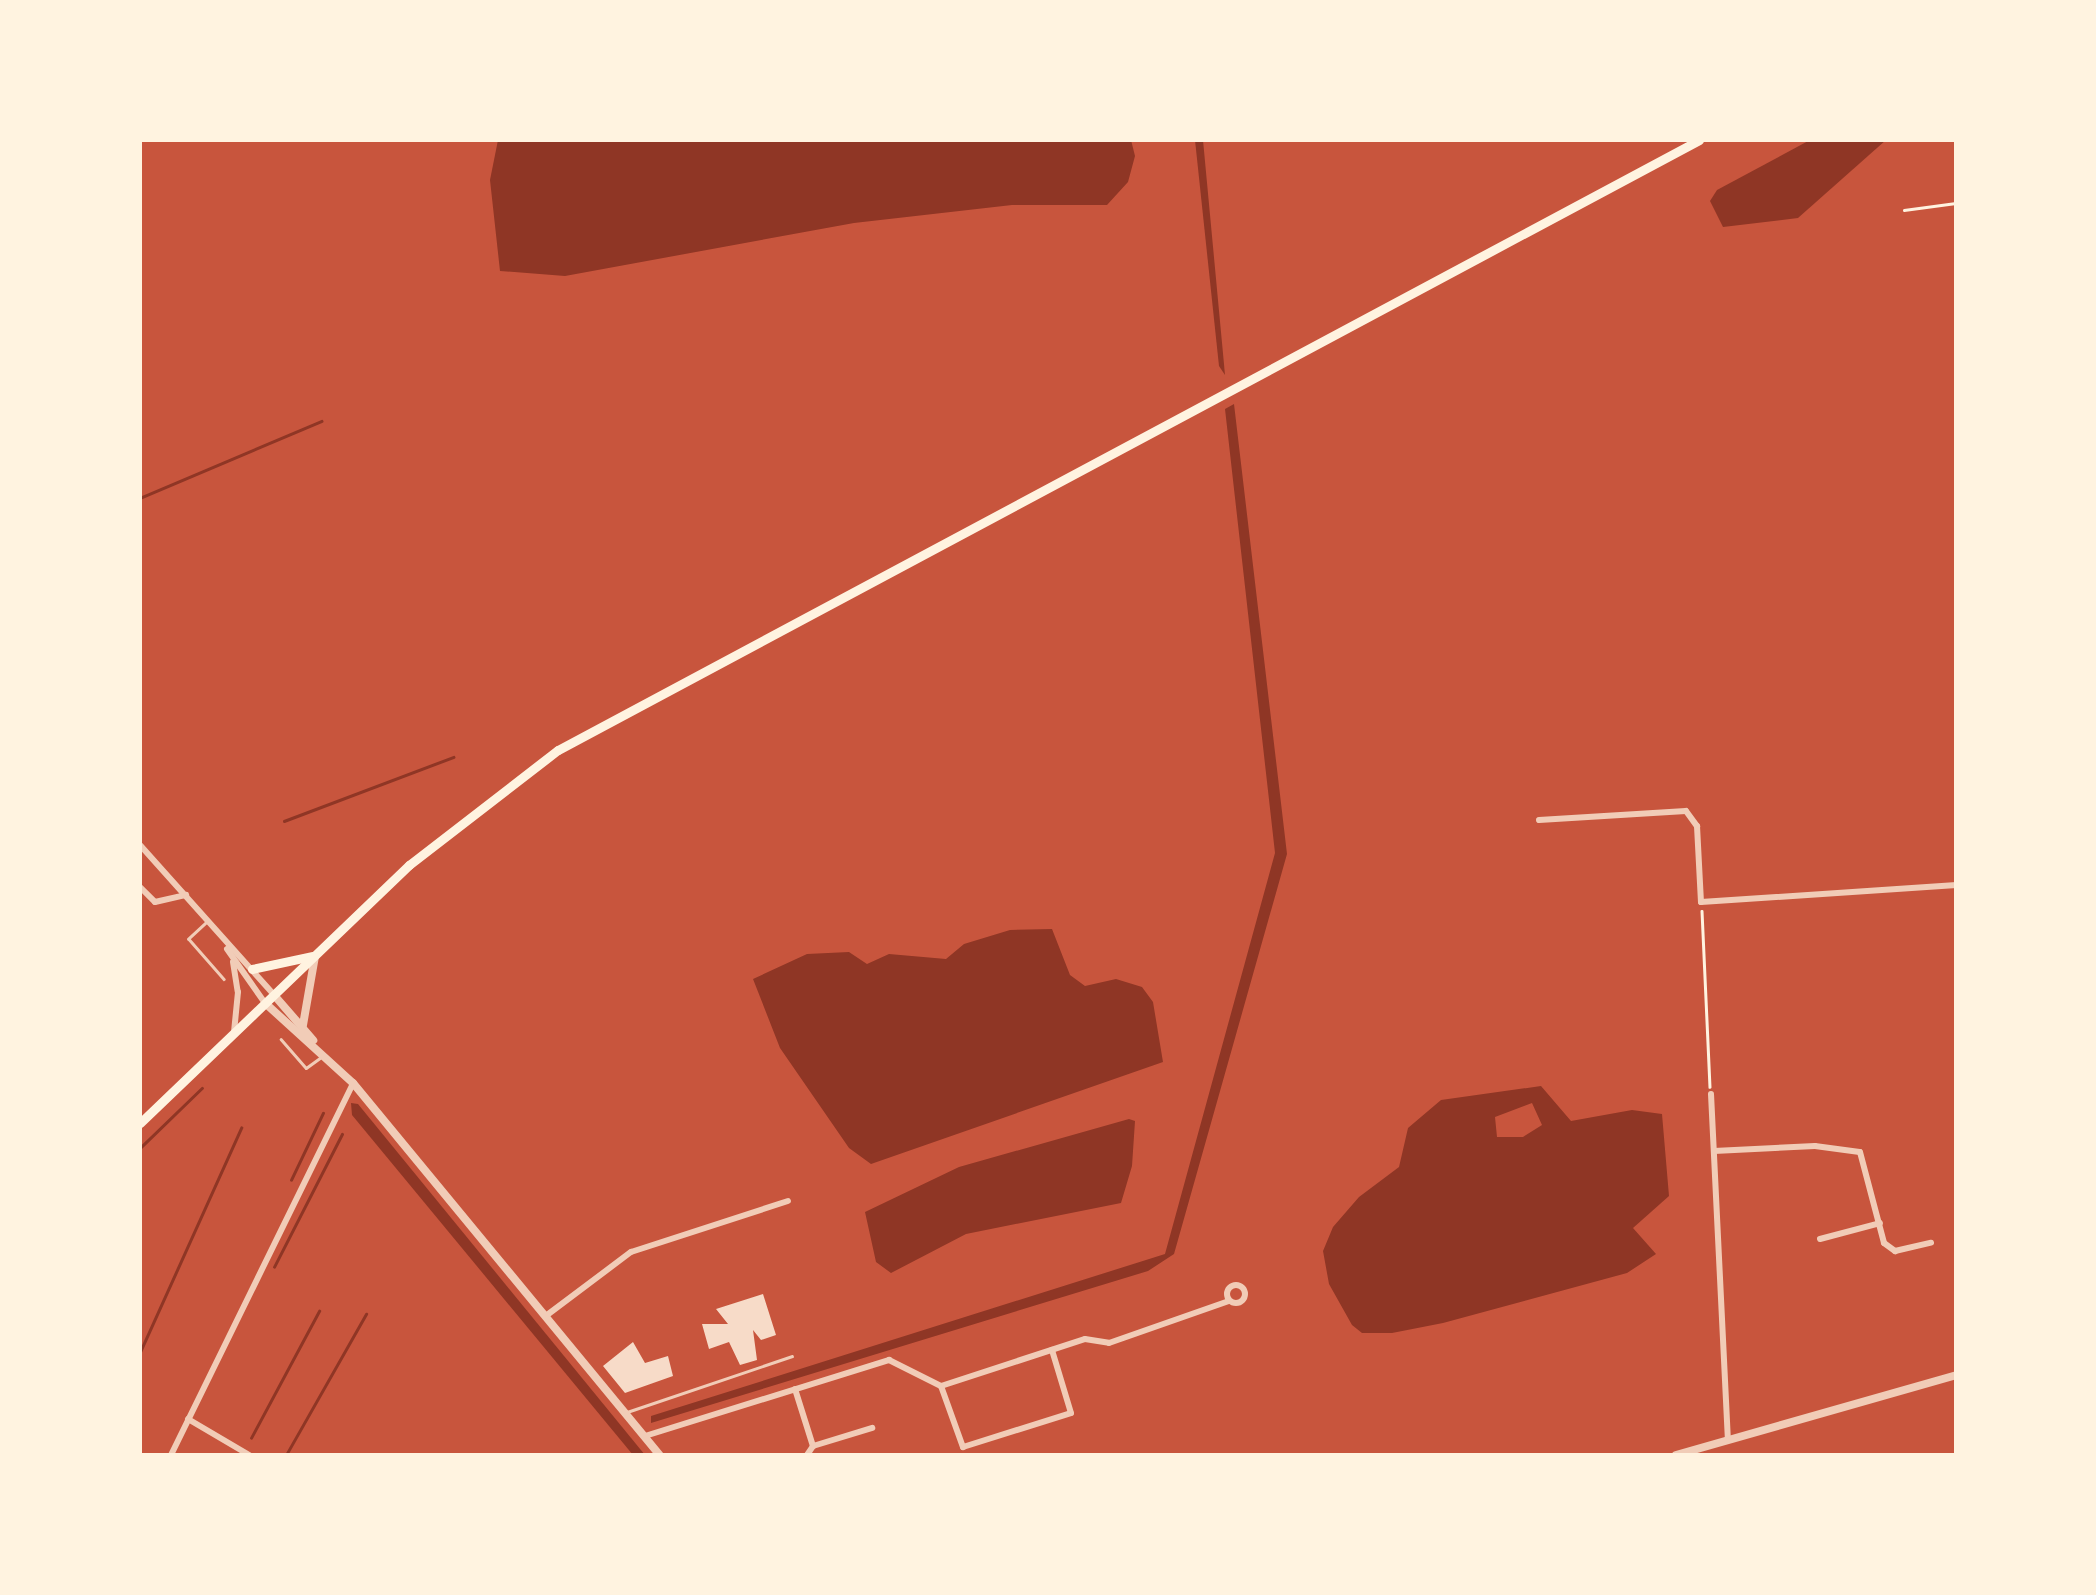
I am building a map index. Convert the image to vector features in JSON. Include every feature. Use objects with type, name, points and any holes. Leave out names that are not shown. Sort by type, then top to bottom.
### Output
[{"type":"main road","points":[[140,1123],[454,827],[608,719],[1698,140]]},
{"type":"main road","points":[[252,969],[315,956]]},
{"type":"street","points":[[1539,820],[1686,811],[1697,826],[1701,902],[1956,885]]},
{"type":"street","points":[[140,845],[303,1025],[317,1046]]},
{"type":"street","points":[[140,888],[156,902],[186,894]]},
{"type":"street","points":[[225,943],[238,992],[234,1032]]},
{"type":"street","points":[[303,1025],[315,956]]},
{"type":"street","points":[[232,961],[266,1003],[326,1054],[352,1082],[660,1455]]},
{"type":"street","points":[[171,1455],[335,1109],[352,1082]]},
{"type":"street","points":[[1710,1094],[1728,1439]]},
{"type":"street","points":[[1714,1150],[1814,1146],[1860,1152],[1884,1243],[1895,1251],[1931,1243]]},
{"type":"street","points":[[547,1316],[631,1252],[788,1201]]},
{"type":"street","points":[[1820,1239],[1880,1222]]},
{"type":"street","points":[[941,1386],[1085,1339],[1109,1342],[1230,1301]]},
{"type":"street","points":[[644,1436],[889,1360],[941,1386],[963,1448],[1071,1413],[1052,1350]]},
{"type":"street","points":[[1676,1455],[1956,1374]]},
{"type":"street","points":[[795,1389],[813,1446]]},
{"type":"street","points":[[188,1419],[249,1455]]},
{"type":"street","points":[[807,1455],[813,1446],[872,1428]]},
{"type":"lane","points":[[208,921],[189,939],[224,979]]},
{"type":"lane","points":[[281,1039],[306,1068],[326,1054]]},
{"type":"lane","points":[[627,1413],[792,1356]]},
{"type":"path","points":[[1904,210],[1956,202]]},
{"type":"path","points":[[1701,902],[1710,1094]]},
{"type":"shaded area","points":[[498,140],[1131,140],[1135,156],[1128,182],[1107,205],[1012,205],[854,223],[565,276],[500,271],[490,180]]},
{"type":"shaded area","points":[[1195,140],[1203,140],[1225,375],[1219,366]]},
{"type":"shaded area","points":[[1810,140],[1886,140],[1798,218],[1723,227],[1710,201],[1717,190]]},
{"type":"shaded area","points":[[1234,404],[1287,854],[1174,1254],[1148,1271],[651,1423],[651,1416],[1165,1254],[1275,853],[1225,409]]},
{"type":"shaded area","points":[[1052,929],[1070,975],[1085,986],[1116,979],[1142,987],[1153,1002],[1163,1062],[871,1164],[849,1148],[780,1048],[753,979],[807,954],[849,952],[867,964],[889,954],[946,959],[964,944],[1010,930]]},
{"type":"shaded area","points":[[1541,1086],[1571,1121],[1632,1110],[1662,1114],[1669,1196],[1633,1228],[1656,1254],[1627,1273],[1443,1323],[1392,1333],[1362,1333],[1352,1325],[1329,1284],[1323,1251],[1333,1227],[1359,1197],[1399,1167],[1408,1128],[1441,1100]],"holes":[[[1532,1103],[1542,1125],[1523,1137],[1497,1137],[1495,1117]]]},
{"type":"shaded area","points":[[351,1103],[358,1104],[645,1455],[633,1455],[352,1115]]},
{"type":"shaded area","points":[[1129,1119],[1135,1121],[1132,1166],[1121,1203],[966,1234],[891,1273],[876,1262],[865,1212],[959,1167]]},
{"type":"building","points":[[763,1294],[776,1335],[761,1340],[753,1330],[757,1360],[740,1365],[729,1342],[709,1349],[702,1324],[728,1324],[716,1309]]},
{"type":"building","points":[[633,1342],[645,1363],[668,1356],[673,1376],[625,1393],[603,1366]]},
{"type":"waterway","points":[[140,498],[321,421]]},
{"type":"waterway","points":[[284,821],[453,757]]},
{"type":"waterway","points":[[140,1148],[202,1088]]},
{"type":"waterway","points":[[291,1180],[323,1113]]},
{"type":"waterway","points":[[140,1352],[241,1128]]},
{"type":"waterway","points":[[274,1267],[342,1134]]},
{"type":"waterway","points":[[251,1438],[319,1311]]},
{"type":"waterway","points":[[286,1455],[366,1314]]}]
